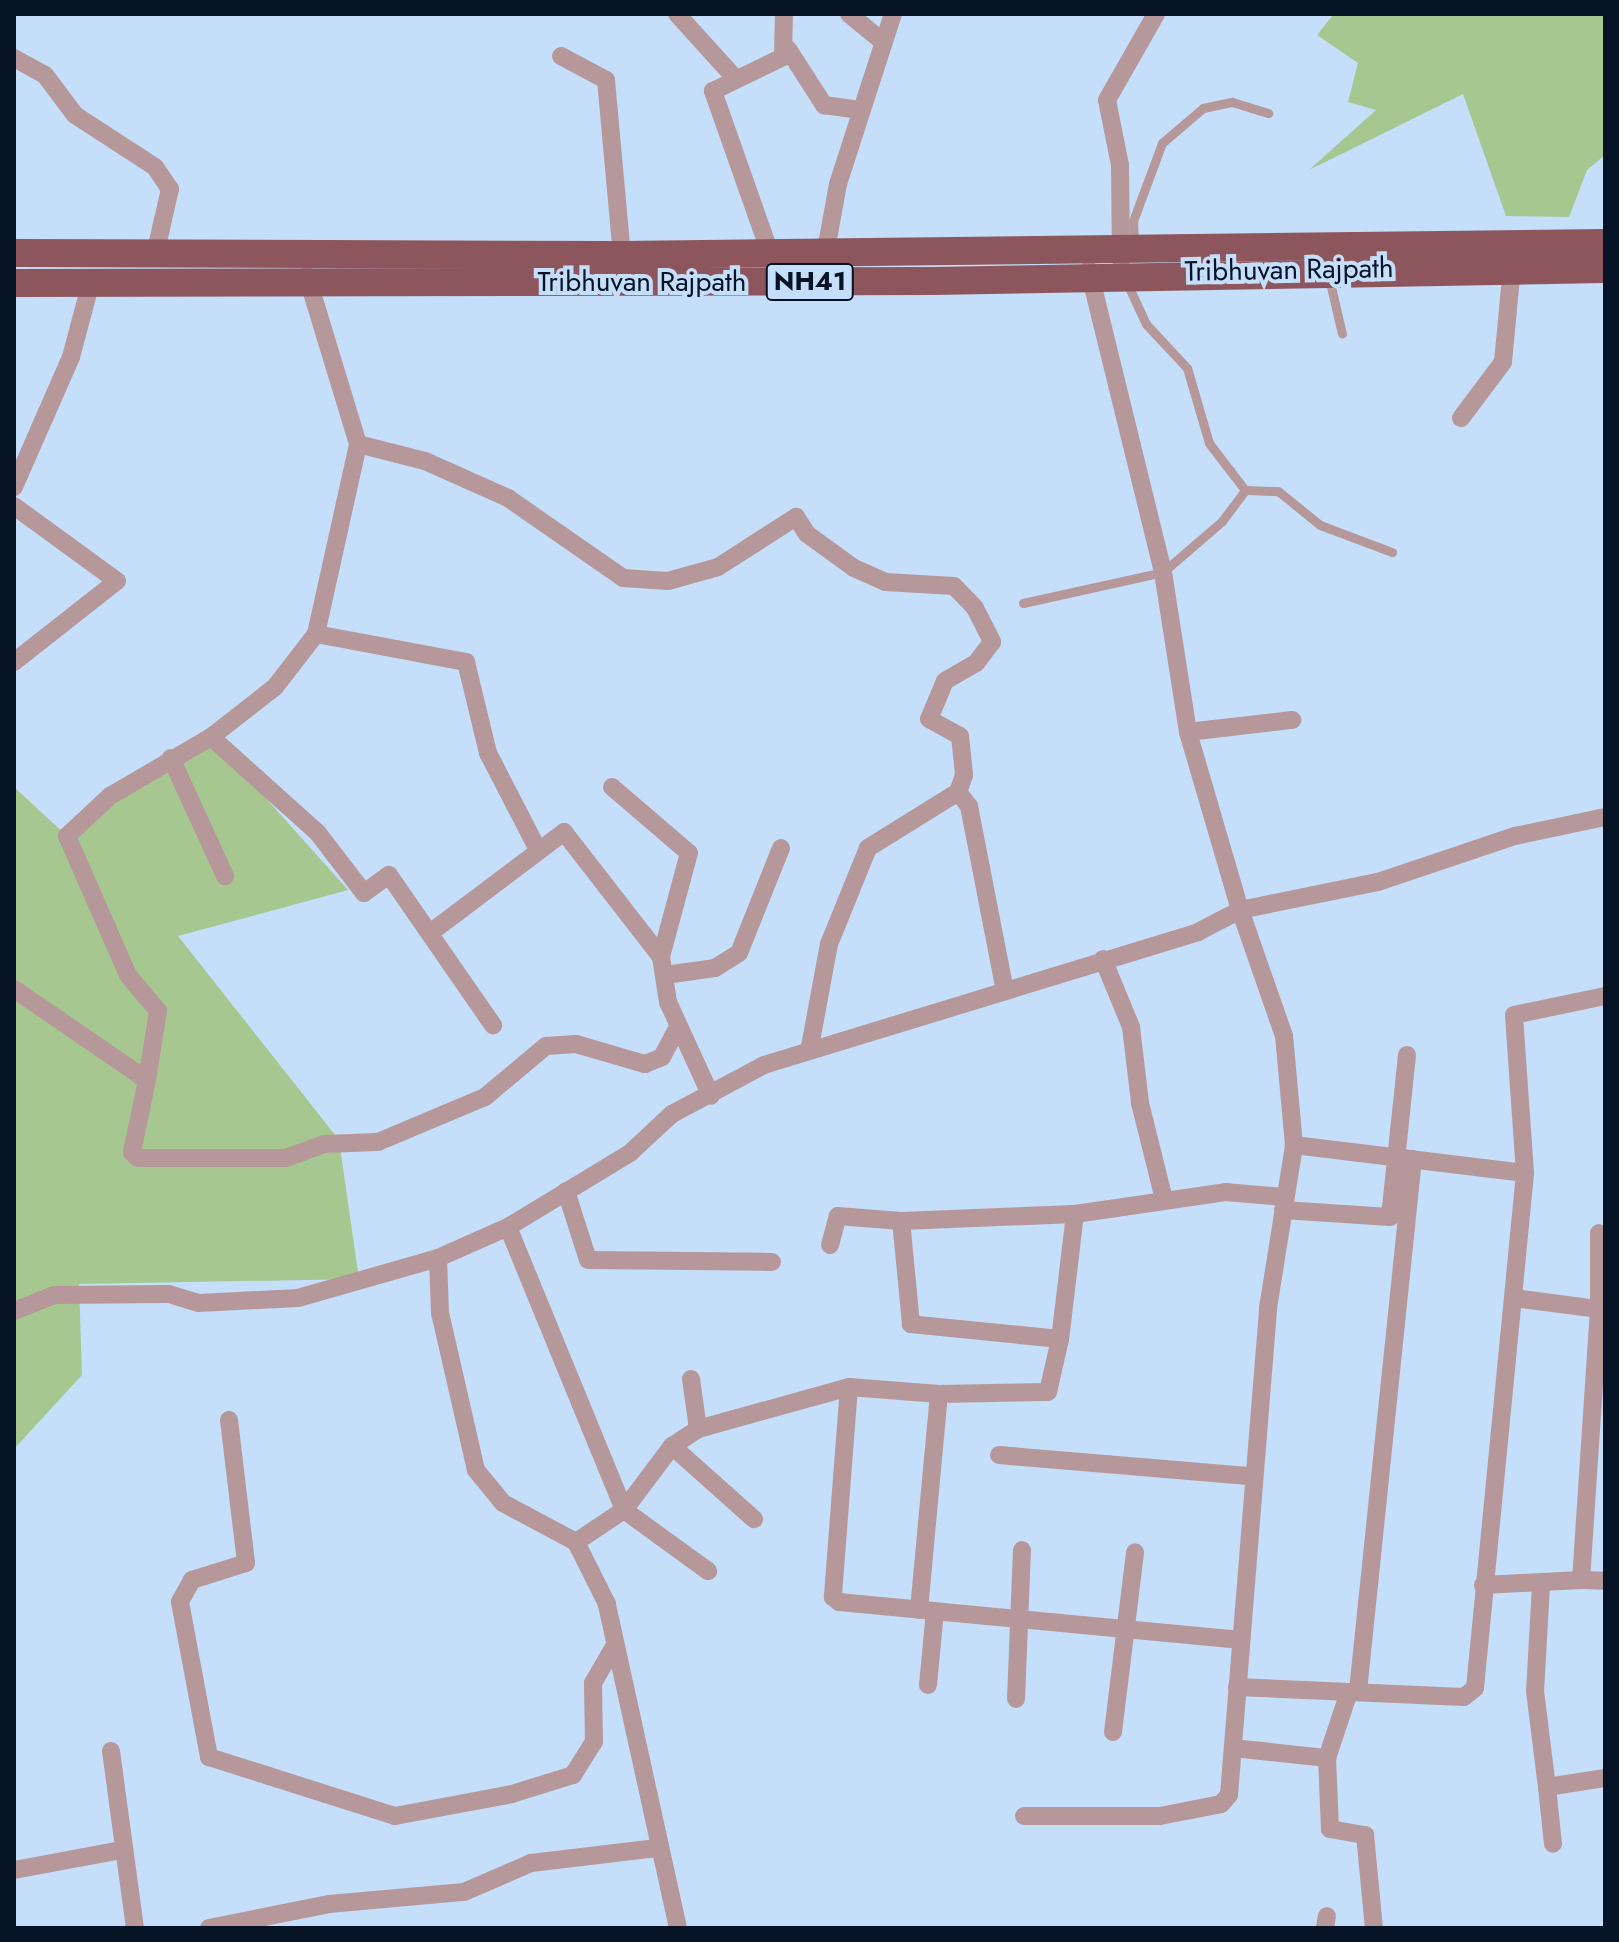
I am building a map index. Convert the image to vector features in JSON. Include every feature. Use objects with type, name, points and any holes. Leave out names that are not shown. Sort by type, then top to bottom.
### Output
[{"type":"highway","name":"Tribhuvan Rajpath","points":[[1327,258],[1605,243]]},
{"type":"highway","name":"Tribhuvan Rajpath","points":[[14,253],[156,250],[622,255],[824,251],[1088,262]]},
{"type":"highway","name":"Tribhuvan Rajpath","points":[[23,284],[824,282],[1088,262],[1126,256],[1327,258],[1605,269]]},
{"type":"street","points":[[677,14],[735,78]]},
{"type":"street","points":[[784,14],[788,49],[824,105],[860,110]]},
{"type":"street","points":[[849,14],[882,41]]},
{"type":"street","points":[[824,282],[824,251],[860,110],[893,14]]},
{"type":"street","points":[[1126,256],[1120,165],[1107,100],[1156,14]]},
{"type":"street","points":[[770,253],[713,91],[788,49]]},
{"type":"street","points":[[561,56],[606,80],[622,255]]},
{"type":"street","points":[[14,58],[45,75],[75,115],[155,167],[170,189],[156,250]]},
{"type":"street","points":[[307,253],[307,284],[358,444],[316,634],[275,687],[211,737],[110,796],[67,836],[128,975],[158,1011],[132,1152],[138,1158],[286,1158],[324,1144],[378,1142],[485,1097],[546,1046],[576,1044],[645,1064],[662,1057],[678,1027]]},
{"type":"street","points":[[1024,1816],[1160,1816],[1221,1804],[1229,1795],[1251,1476],[1283,1204],[1294,1145],[1284,1036],[1240,910],[1188,732],[1163,572],[1088,262]]},
{"type":"street","points":[[1461,418],[1503,362],[1512,267]]},
{"type":"street","points":[[14,487],[71,357],[91,282]]},
{"type":"street","points":[[358,444],[425,461],[508,498],[623,578],[668,581],[718,567],[796,517],[807,534],[885,582],[954,586],[975,608],[992,642],[976,663],[945,681],[931,706],[929,719],[960,736],[964,775],[958,792],[868,848],[829,944],[810,1047]]},
{"type":"street","points":[[14,506],[117,581],[14,662]]},
{"type":"street","points":[[316,634],[466,662],[488,753],[538,850]]},
{"type":"street","points":[[1188,732],[1292,720]]},
{"type":"street","points":[[211,737],[317,832],[364,893],[389,875],[493,1025]]},
{"type":"street","points":[[171,758],[225,876]]},
{"type":"street","points":[[612,787],[689,853],[663,966]]},
{"type":"street","points":[[958,792],[969,806],[988,936],[1005,991]]},
{"type":"street","points":[[14,1311],[54,1295],[169,1294],[199,1303],[298,1298],[438,1258],[508,1227],[630,1153],[672,1114],[810,1047],[885,1032],[1103,959],[1198,932],[1240,910],[1378,882],[1515,836],[1605,817]]},
{"type":"street","points":[[430,933],[564,832],[663,966],[678,1027],[711,1096]]},
{"type":"street","points":[[663,966],[715,968],[739,953],[781,848]]},
{"type":"street","points":[[1103,959],[1131,1027],[1140,1103],[1164,1199]]},
{"type":"street","points":[[14,989],[147,1080]]},
{"type":"street","points":[[1237,1687],[1473,1695],[1525,1173],[1514,1015],[1605,996]]},
{"type":"street","points":[[1374,1928],[1365,1835],[1330,1829],[1327,1758],[1354,1691],[1405,1159],[1407,1055]]},
{"type":"street","points":[[1294,1145],[1525,1173]]},
{"type":"street","points":[[830,1245],[838,1216],[901,1221],[1075,1214],[1164,1199],[1283,1204],[1390,1217],[1405,1159]]},
{"type":"street","points":[[566,1191],[588,1260],[772,1262]]},
{"type":"street","points":[[576,1542],[624,1510],[672,1446],[698,1429],[849,1387],[939,1394],[1048,1392],[1060,1339],[1075,1214]]},
{"type":"street","points":[[901,1221],[911,1324],[1060,1339]]},
{"type":"street","points":[[508,1227],[624,1510],[708,1571]]},
{"type":"street","points":[[1581,1580],[1596,1488],[1602,1309],[1599,1233]]},
{"type":"street","points":[[438,1258],[440,1313],[476,1470],[503,1503],[576,1542],[607,1604],[657,1848],[678,1928]]},
{"type":"street","points":[[1513,1298],[1602,1309]]},
{"type":"street","points":[[691,1379],[698,1429]]},
{"type":"street","points":[[849,1387],[833,1597],[927,1611],[1241,1640]]},
{"type":"street","points":[[928,1685],[927,1611],[939,1394]]},
{"type":"street","points":[[229,1420],[246,1563],[192,1580],[180,1602],[209,1757],[395,1816],[512,1794],[573,1775],[594,1742],[593,1683],[615,1645]]},
{"type":"street","points":[[672,1446],[754,1519]]},
{"type":"street","points":[[999,1455],[1251,1476]]},
{"type":"street","points":[[1016,1699],[1016,1618],[1022,1550]]},
{"type":"street","points":[[1113,1732],[1135,1552]]},
{"type":"street","points":[[1483,1585],[1605,1581]]},
{"type":"street","points":[[1541,1585],[1535,1691],[1553,1844]]},
{"type":"street","points":[[1233,1748],[1327,1758]]},
{"type":"street","points":[[111,1751],[122,1850],[135,1928]]},
{"type":"street","points":[[1547,1787],[1605,1778]]},
{"type":"street","points":[[209,1928],[329,1904],[464,1892],[531,1863],[657,1848]]},
{"type":"street","points":[[14,1870],[122,1850]]},
{"type":"lane","points":[[1245,490],[1209,443],[1187,368],[1146,324],[1126,256],[1133,221],[1162,143],[1203,108],[1232,102],[1268,113]]},
{"type":"lane","points":[[1327,258],[1342,334]]},
{"type":"lane","points":[[1245,490],[1278,491],[1320,525],[1392,552]]},
{"type":"lane","points":[[1023,603],[1163,572],[1222,521],[1245,490]]},
{"type":"green space","points":[[1334,14],[1605,14],[1605,155],[1587,170],[1569,217],[1506,216],[1463,94],[1309,170],[1376,110],[1348,102],[1358,63],[1317,35]]},
{"type":"green space","points":[[211,737],[348,890],[178,936],[339,1140],[359,1279],[79,1284],[82,1375],[14,1449],[14,787],[67,836]]}]
